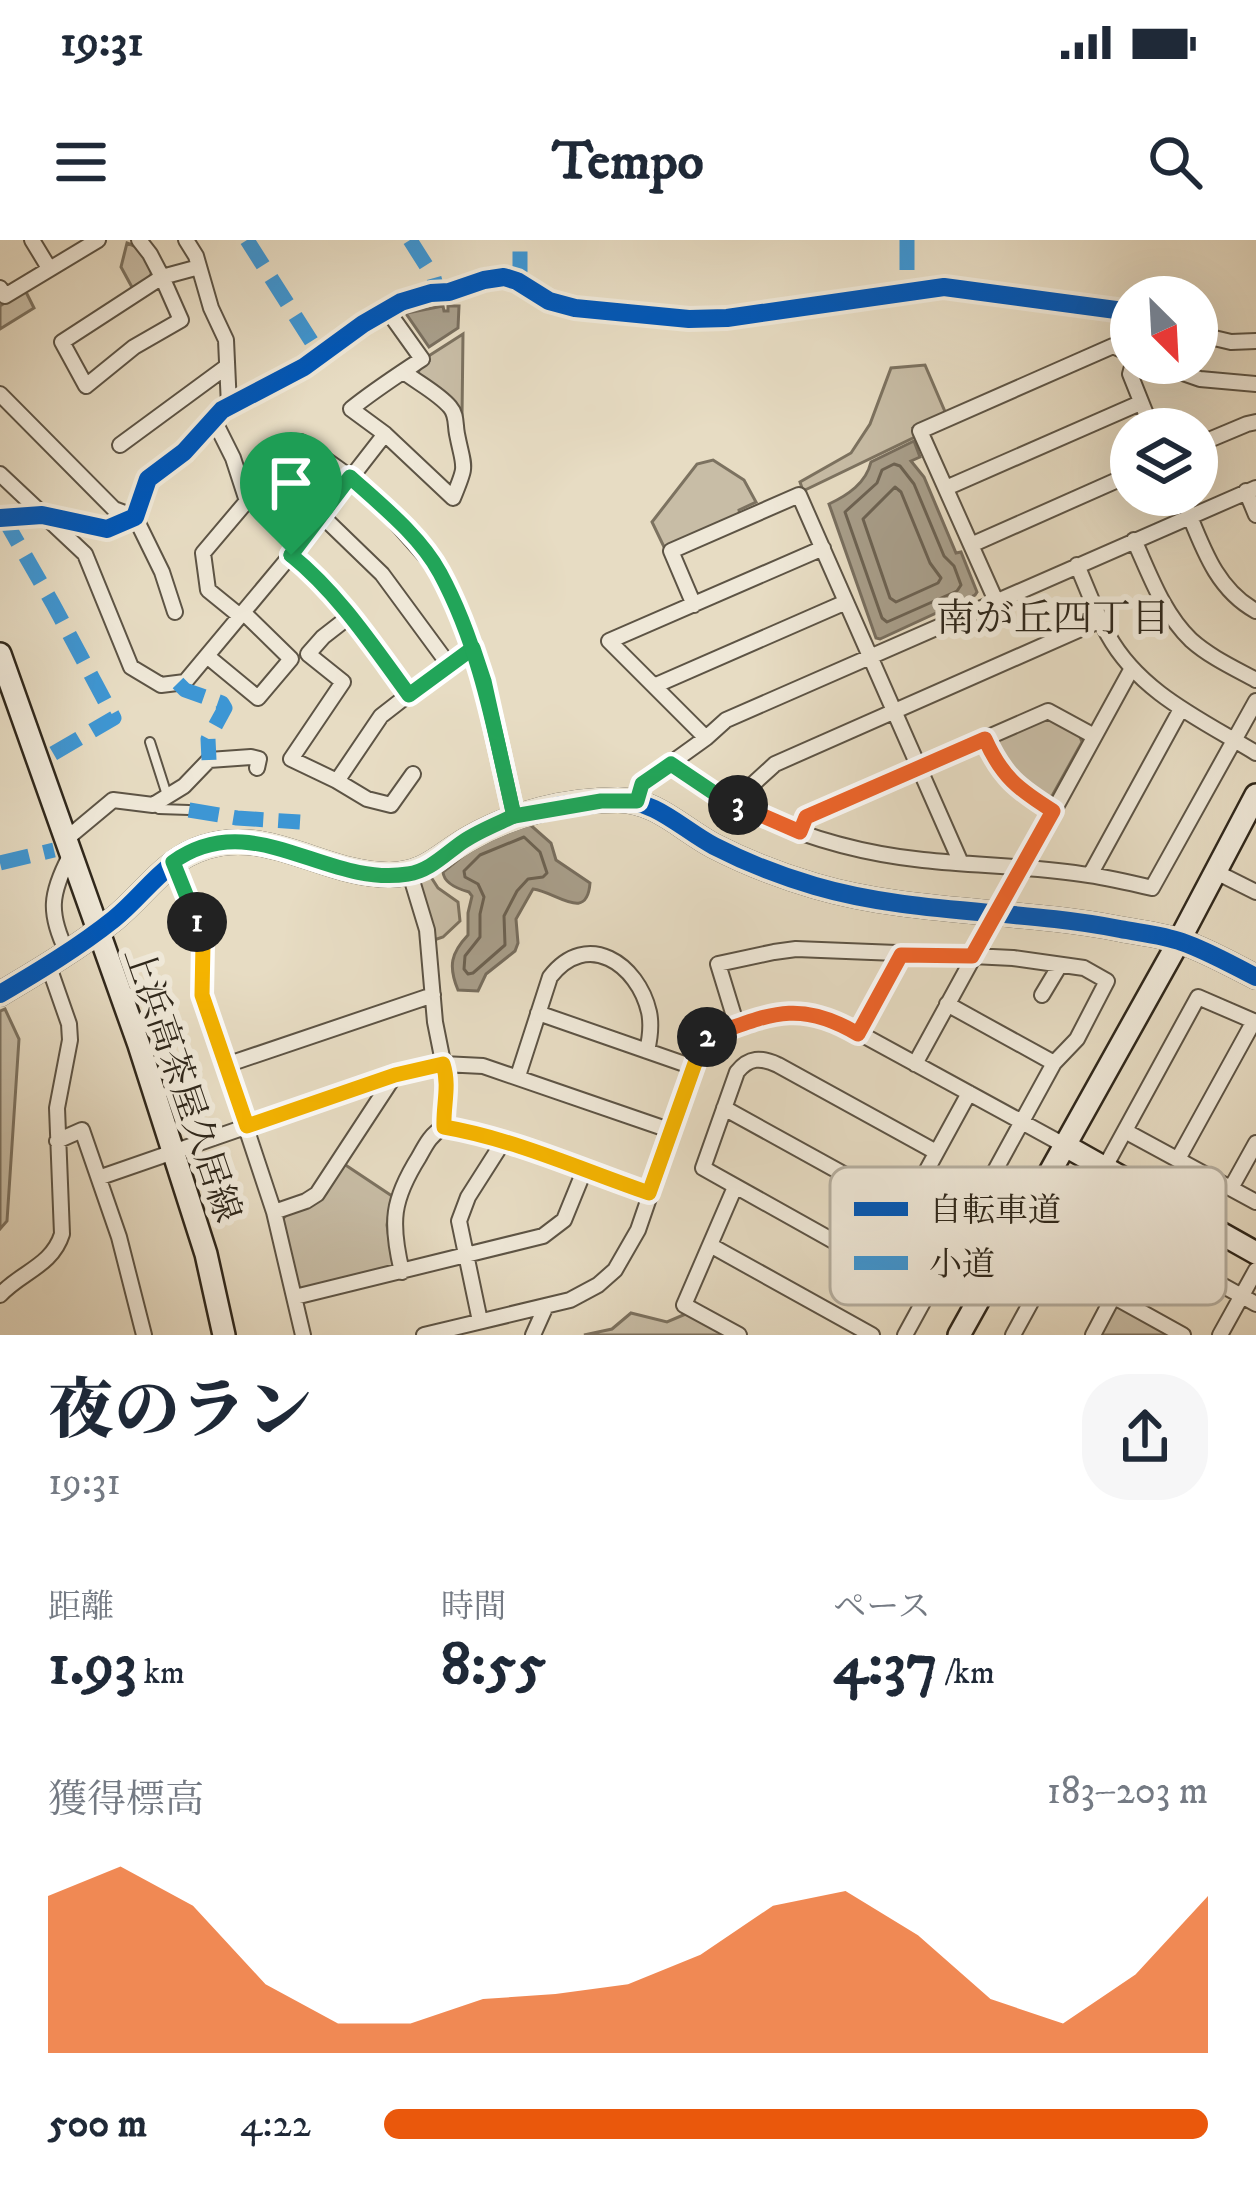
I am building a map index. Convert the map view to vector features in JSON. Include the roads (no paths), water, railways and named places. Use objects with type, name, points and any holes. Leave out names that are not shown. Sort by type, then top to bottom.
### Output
[{"type":"street","points":[[32,240],[49,268]]},
{"type":"street","points":[[0,288],[4,296],[98,240]]},
{"type":"street","points":[[139,240],[151,254],[162,278],[181,320],[134,347],[86,386],[62,342],[162,278],[199,267]]},
{"type":"street","points":[[185,240],[196,256],[226,340],[229,406]]},
{"type":"street","points":[[0,518],[42,514],[107,529],[135,517],[148,479],[184,452],[229,406],[304,367],[401,302],[484,280],[504,277],[517,281],[549,302],[574,308],[689,319],[727,318],[944,287],[1110,309]]},
{"type":"street","points":[[387,310],[422,359],[351,410],[385,434],[453,498],[465,462],[456,418],[452,408],[404,372]]},
{"type":"street","points":[[1218,339],[1256,341]]},
{"type":"street","points":[[996,601],[920,431],[1110,347]]},
{"type":"street","points":[[120,445],[226,368]]},
{"type":"street","points":[[1218,381],[1256,384]]},
{"type":"street","points":[[1133,384],[1142,408]]},
{"type":"street","points":[[0,394],[114,509],[135,517],[163,572],[175,612]]},
{"type":"street","points":[[946,488],[1140,403]]},
{"type":"street","points":[[207,656],[258,698],[291,659],[208,590],[203,553],[247,501],[214,420]]},
{"type":"street","points":[[1218,436],[1256,422]]},
{"type":"street","points":[[0,474],[85,554],[131,667],[161,685],[185,682],[385,434]]},
{"type":"street","points":[[301,442],[350,477],[439,570],[484,681],[514,816]]},
{"type":"street","points":[[971,544],[1110,483]]},
{"type":"street","points":[[1218,504],[1251,490],[1256,515]]},
{"type":"street","points":[[694,604],[671,551],[799,495],[961,863]]},
{"type":"street","points":[[321,514],[382,574],[449,665]]},
{"type":"street","points":[[637,801],[642,784],[726,719],[1188,516]]},
{"type":"street","points":[[1190,516],[1221,583],[1256,611]]},
{"type":"street","points":[[1134,540],[1168,611],[1188,638],[1256,680]]},
{"type":"street","points":[[706,738],[609,641],[823,548]]},
{"type":"street","points":[[291,555],[317,576],[409,695]]},
{"type":"street","points":[[1077,565],[1108,636],[1132,668],[1181,709],[1256,754]]},
{"type":"street","points":[[655,686],[846,602]]},
{"type":"street","points":[[350,616],[308,653],[343,682],[291,759],[367,799],[391,806],[412,773]]},
{"type":"street","points":[[737,805],[740,796],[775,764],[1101,620]]},
{"type":"street","points":[[337,781],[381,716],[473,648]]},
{"type":"street","name":"上浜高茶屋久居線","points":[[0,654],[174,1151],[206,1254],[224,1335]]},
{"type":"street","points":[[915,1064],[1132,668]]},
{"type":"street","points":[[671,764],[723,799],[829,842],[881,854],[1090,875],[1152,888],[1256,701]]},
{"type":"street","points":[[1090,875],[1181,709]]},
{"type":"street","points":[[800,832],[806,817],[1048,711],[1094,736]]},
{"type":"street","points":[[985,739],[1010,780],[1053,811]]},
{"type":"street","points":[[0,1294],[50,1258],[60,1242],[58,1092],[70,1040],[53,906],[67,848],[113,800],[153,805],[189,782],[209,760],[251,757],[259,759],[257,768]]},
{"type":"street","points":[[1051,1167],[1256,795]]},
{"type":"street","points":[[0,994],[97,932],[182,855],[222,842],[258,842],[354,870],[410,874],[514,816],[601,801],[637,801],[711,844],[815,886],[904,903],[1079,921],[1179,940],[1256,977]]},
{"type":"street","points":[[173,862],[201,933],[202,995],[274,1212],[303,1335]]},
{"type":"street","points":[[1216,872],[1254,888]]},
{"type":"street","points":[[410,874],[427,931],[447,1082],[444,1127]]},
{"type":"street","points":[[737,1026],[718,964],[757,955],[796,950],[972,956],[1084,968],[1107,981],[1077,1039],[1054,1063],[998,1167]]},
{"type":"street","points":[[518,1076],[550,977],[580,955],[609,957],[641,992],[651,1020],[647,1051]]},
{"type":"street","points":[[858,1034],[901,955]]},
{"type":"street","points":[[1042,995],[1060,965]]},
{"type":"street","points":[[226,1065],[433,994]]},
{"type":"street","points":[[1104,1167],[1198,998],[1255,1021],[1178,1159]]},
{"type":"street","points":[[946,1004],[1054,1063]]},
{"type":"street","points":[[538,1013],[693,1067]]},
{"type":"street","points":[[424,1335],[578,1296],[615,1270],[633,1240],[704,1038],[783,1013],[812,1013],[839,1022],[1101,1167]]},
{"type":"street","points":[[830,1240],[703,1168],[737,1072],[748,1061],[764,1059],[936,1152]]},
{"type":"street","points":[[100,1178],[395,1075],[443,1064],[483,1066],[518,1076],[672,1131]]},
{"type":"street","points":[[274,1212],[317,1194],[395,1075]]},
{"type":"street","points":[[928,1167],[968,1094]]},
{"type":"street","points":[[724,1108],[831,1167]]},
{"type":"street","points":[[402,1271],[394,1232],[396,1202],[434,1133],[444,1127],[503,1142],[649,1193]]},
{"type":"street","points":[[57,1141],[82,1130],[144,1335]]},
{"type":"street","points":[[1125,1131],[1193,1167]]},
{"type":"street","points":[[480,1321],[459,1228],[468,1197],[503,1142]]},
{"type":"street","points":[[1231,1188],[1256,1143]]},
{"type":"street","points":[[295,1298],[551,1232],[569,1212],[584,1171]]},
{"type":"street","points":[[1226,1185],[1256,1202]]},
{"type":"street","points":[[735,1187],[684,1306],[739,1335]]},
{"type":"street","points":[[1226,1236],[1256,1253]]},
{"type":"street","points":[[710,1245],[872,1335]]},
{"type":"street","points":[[1220,1335],[1249,1300],[1256,1270]]},
{"type":"street","points":[[904,1335],[922,1305]]},
{"type":"street","points":[[959,1335],[975,1305]]},
{"type":"street","points":[[1013,1335],[1030,1305]]},
{"type":"street","points":[[1093,1335],[1109,1305]]},
{"type":"street","points":[[1126,1305],[1183,1335]]},
{"type":"street","points":[[533,1335],[546,1306]]},
{"type":"lane","points":[[150,742],[167,796]]},
{"type":"lane","points":[[153,805],[190,810]]},
{"type":"water","points":[[443,306],[448,311],[448,306],[459,306],[458,328],[429,347],[407,313]]},
{"type":"water","points":[[914,441],[920,457],[911,461],[924,477],[977,592],[880,639],[829,504],[855,488],[871,462]]},
{"type":"water","points":[[527,822],[551,843],[556,860],[590,883],[588,895],[577,903],[533,889],[516,919],[515,951],[486,974],[478,991],[458,990],[453,960],[468,935],[472,896],[449,883],[443,872],[469,851],[467,846]]},
{"type":"district","name":"南が丘四丁目","points":[[1053,617]]}]
